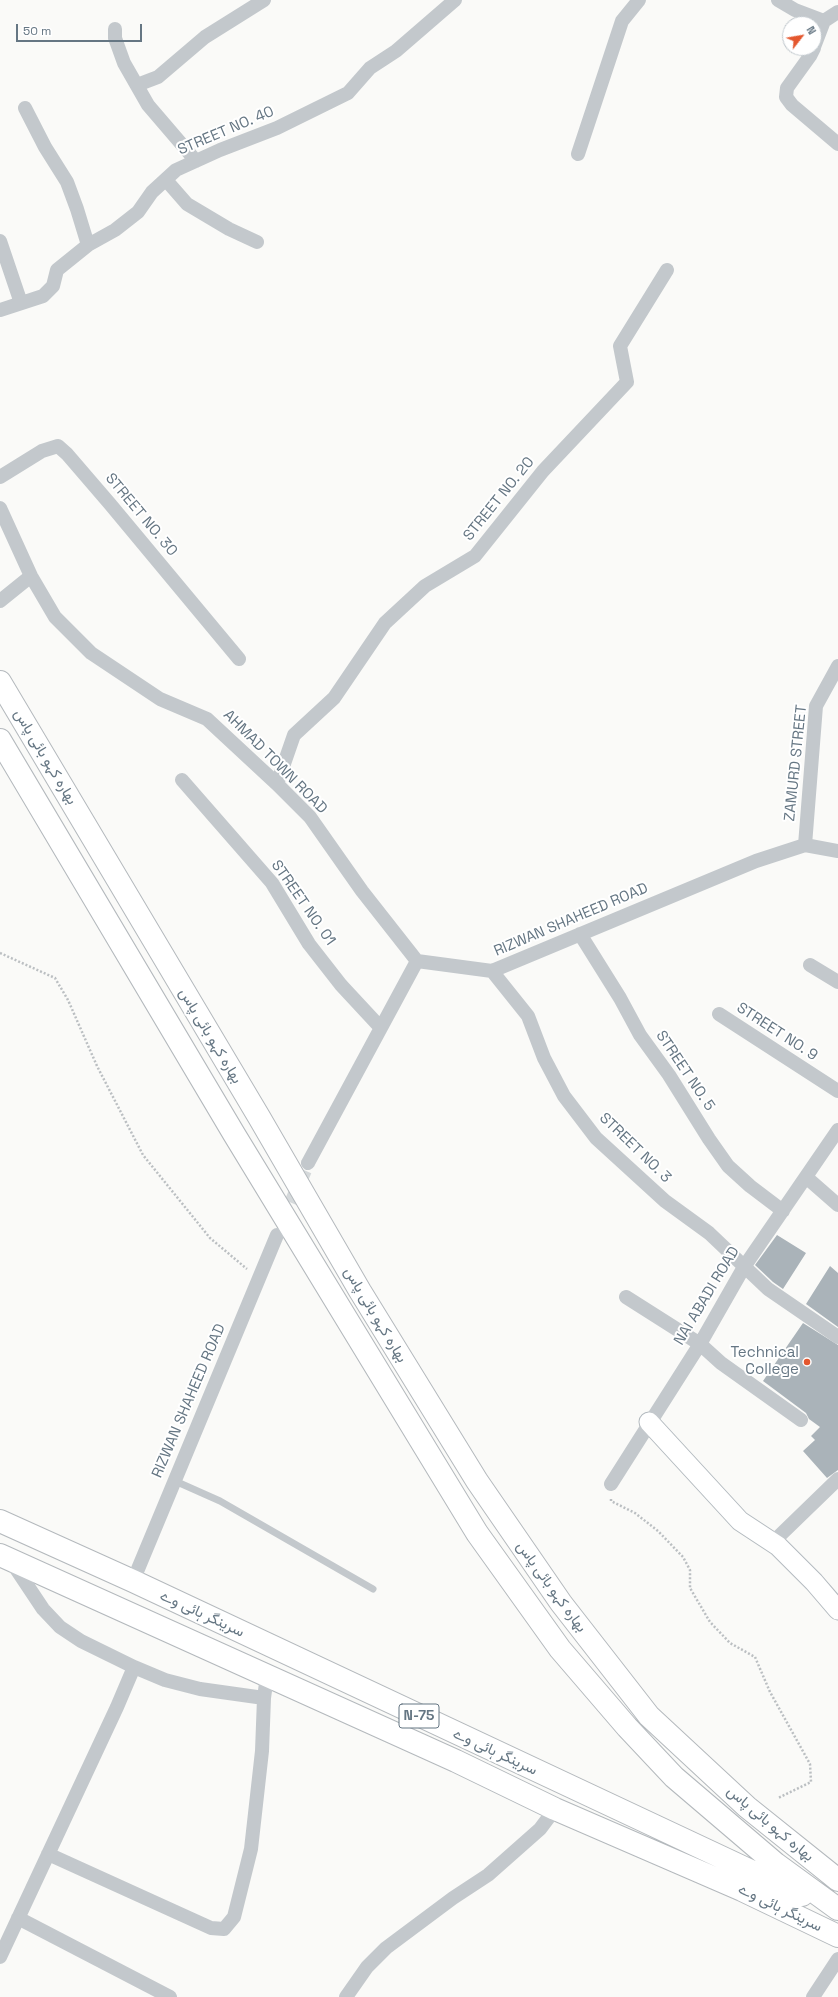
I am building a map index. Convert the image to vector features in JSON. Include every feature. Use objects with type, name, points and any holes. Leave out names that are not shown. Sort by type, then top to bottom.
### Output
[{"type":"highway","name":"بھارہ کہو بائی پاس","points":[[0,682],[259,1116],[360,1291],[477,1481],[561,1603],[649,1716],[747,1807],[838,1880]]},
{"type":"highway","name":"بھارہ کہو بائی پاس","points":[[0,740],[255,1168],[477,1532],[560,1649],[674,1777],[776,1864],[838,1911]]},
{"type":"highway","name":"سرینگر ہائی وے","points":[[0,1521],[165,1596],[747,1880],[838,1936]]},
{"type":"highway","name":"سرینگر ہائی وے","points":[[4,1556],[456,1761],[555,1809],[747,1880],[838,1911]]},
{"type":"highway","points":[[152,1624],[165,1596]]},
{"type":"street","points":[[137,85],[158,77],[205,37],[264,0]]},
{"type":"street","name":"STREET NO. 40","points":[[0,310],[43,296],[53,286],[57,270],[88,245],[115,230],[138,212],[152,192],[176,170],[277,128],[348,92],[370,68],[396,51],[456,0]]},
{"type":"street","points":[[578,154],[622,21],[639,0]]},
{"type":"street","points":[[778,0],[795,10],[824,21]]},
{"type":"street","points":[[822,26],[824,21],[838,12]]},
{"type":"street","points":[[115,29],[114,38],[124,63],[148,105],[196,161]]},
{"type":"street","points":[[810,56],[787,88],[786,96],[792,105],[838,144]]},
{"type":"street","points":[[25,108],[45,147],[67,182],[88,245]]},
{"type":"street","points":[[166,180],[187,204],[229,229],[257,242]]},
{"type":"street","points":[[0,241],[21,303]]},
{"type":"street","name":"STREET NO. 20","points":[[277,784],[294,735],[334,698],[385,623],[425,586],[475,556],[543,471],[627,382],[620,346],[667,270]]},
{"type":"street","name":"STREET NO. 30","points":[[0,477],[42,451],[58,446],[67,454],[110,504],[239,659]]},
{"type":"street","name":"AHMAD TOWN ROAD","points":[[0,508],[31,576],[55,617],[91,654],[160,699],[207,719],[277,784],[310,817],[362,891],[417,961]]},
{"type":"street","points":[[0,601],[31,576]]},
{"type":"street","name":"ZAMURD STREET","points":[[805,845],[816,706],[838,666]]},
{"type":"street","name":"STREET NO. 01","points":[[182,780],[272,884],[309,944],[341,985],[380,1027]]},
{"type":"street","name":"RIZWAN SHAHEED ROAD","points":[[417,961],[492,971],[756,861],[805,845],[838,851]]},
{"type":"street","name":"STREET NO. 5","points":[[580,934],[620,998],[640,1035],[673,1081],[709,1139],[728,1166],[750,1186],[783,1210]]},
{"type":"street","points":[[308,1163],[380,1027],[417,961]]},
{"type":"street","points":[[810,964],[838,982]]},
{"type":"street","name":"STREET NO. 3","points":[[492,971],[528,1016],[544,1058],[564,1096],[596,1138],[665,1201],[709,1233],[744,1267]]},
{"type":"street","name":"STREET NO. 9","points":[[718,1014],[838,1091]]},
{"type":"street","name":"NAI ABADI ROAD","points":[[611,1484],[700,1344],[744,1267],[838,1130]]},
{"type":"street","points":[[806,1177],[838,1205]]},
{"type":"street","name":"RIZWAN SHAHEED ROAD","points":[[132,1581],[277,1235]]},
{"type":"street","points":[[744,1267],[768,1289],[838,1336]]},
{"type":"street","points":[[626,1297],[700,1344],[721,1363],[800,1420]]},
{"type":"street","points":[[649,1422],[740,1521],[773,1542],[835,1602]]},
{"type":"street","points":[[773,1542],[838,1479]]},
{"type":"street","points":[[4,1556],[43,1609],[60,1627],[81,1641],[134,1667],[165,1680],[200,1689],[264,1698]]},
{"type":"street","points":[[0,1957],[117,1707],[134,1667]]},
{"type":"street","points":[[48,1854],[211,1928],[224,1929],[234,1917],[251,1849],[262,1751],[264,1698],[267,1676]]},
{"type":"street","points":[[346,1997],[367,1967],[386,1948],[453,1898],[488,1875],[540,1829],[555,1809]]},
{"type":"street","points":[[18,1918],[170,1997]]},
{"type":"street","points":[[813,1997],[838,1959]]},
{"type":"lane","points":[[175,1481],[220,1501],[373,1589]]},
{"type":"path","points":[[0,953],[55,978],[68,1000],[97,1066],[143,1155],[210,1238],[258,1278]]},
{"type":"path","points":[[611,1484],[611,1501],[635,1513],[658,1531],[683,1557],[690,1570],[690,1588],[710,1622],[730,1643],[755,1657],[770,1692],[810,1764],[811,1782],[778,1798]]},
{"type":"building","points":[[777,1235],[806,1253],[783,1289],[755,1265]]},
{"type":"building","points":[[830,1266],[838,1273],[838,1327],[806,1304]]},
{"type":"building","name":"Technical College","points":[[803,1323],[838,1345],[838,1470],[827,1478],[803,1451],[815,1440],[811,1436],[820,1427],[809,1419],[806,1413],[763,1381]]},
{"type":"tunnel","points":[[283,1222],[308,1163]]},
{"type":"place","name":"Technical College","points":[[807,1362]]}]
